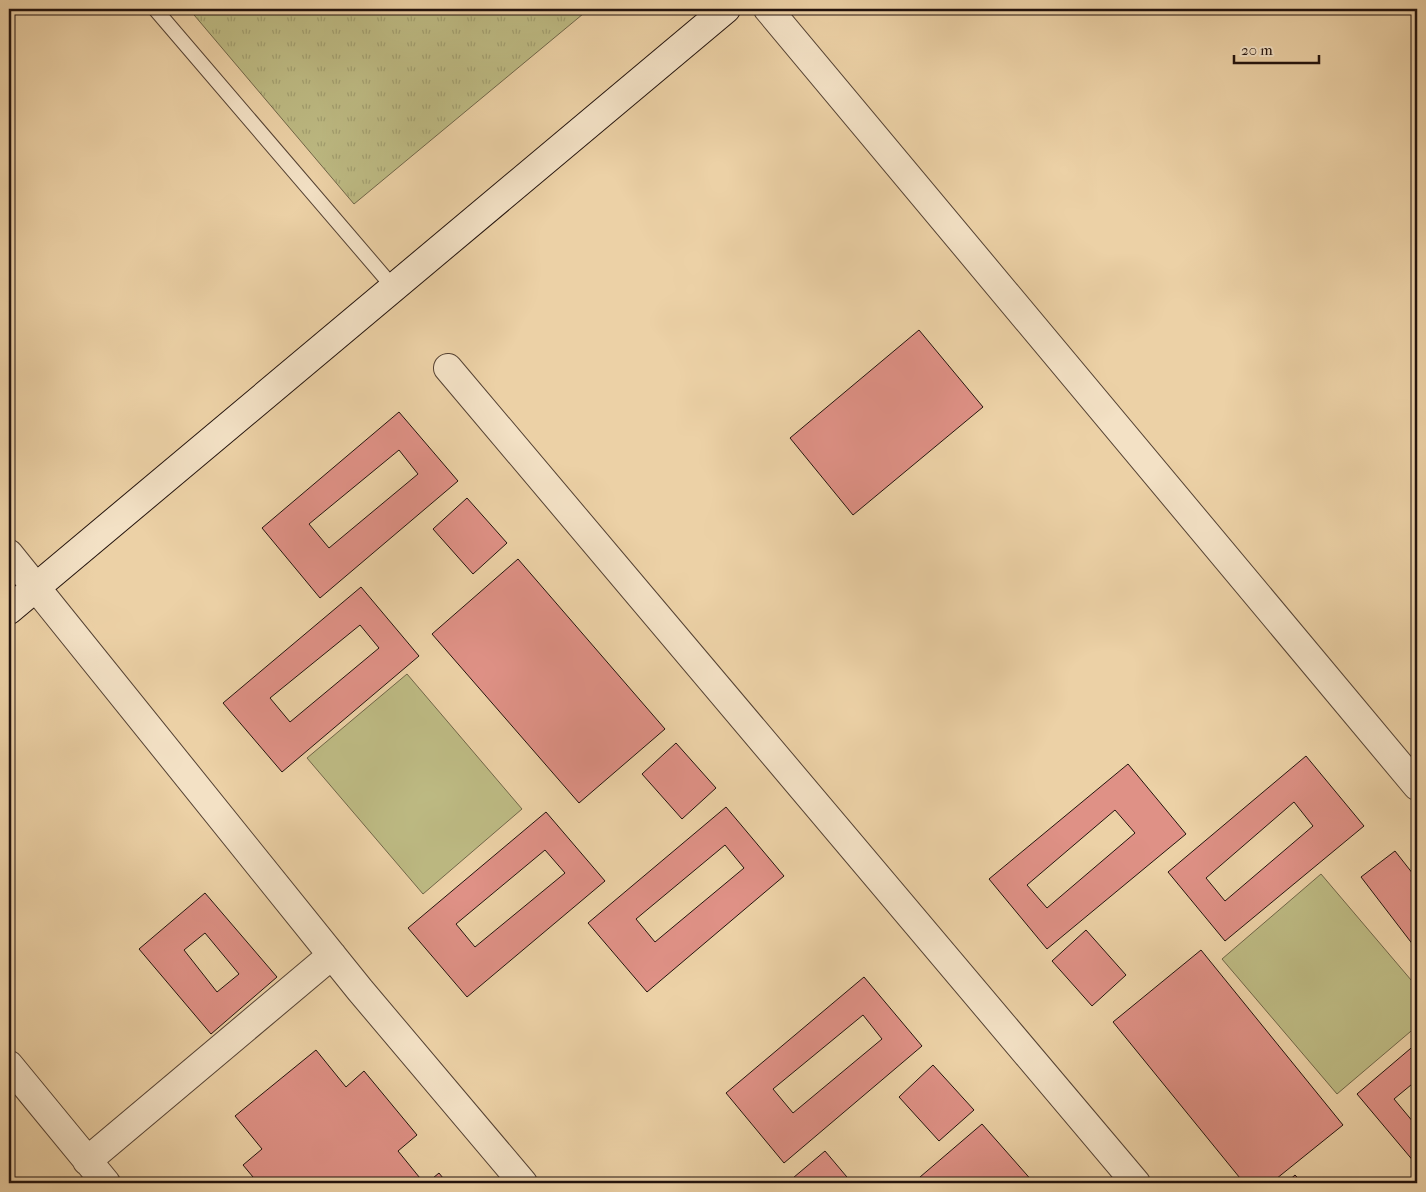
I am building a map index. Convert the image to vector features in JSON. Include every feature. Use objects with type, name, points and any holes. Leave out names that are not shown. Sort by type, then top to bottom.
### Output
[{"type":"street","points":[[9,610],[726,9]]},
{"type":"street","points":[[768,9],[1417,786]]},
{"type":"street","points":[[448,368],[1136,1183]]},
{"type":"street","points":[[9,554],[332,955],[523,1183]]},
{"type":"street","points":[[87,1160],[332,955]]},
{"type":"street","points":[[9,1066],[106,1183]]},
{"type":"lane","points":[[154,9],[393,287]]},
{"type":"green space","points":[[189,9],[589,9],[354,204]]},
{"type":"green space","points":[[407,674],[522,809],[423,894],[307,758]]},
{"type":"green space","points":[[1321,874],[1417,987],[1417,1026],[1337,1094],[1222,959]]},
{"type":"building","points":[[919,330],[983,407],[853,515],[790,438]]},
{"type":"building","points":[[399,412],[458,481],[320,598],[262,528]],"holes":[[[399,450],[418,474],[329,548],[309,524]]]},
{"type":"building","points":[[467,498],[507,543],[473,574],[433,529]]},
{"type":"building","points":[[518,559],[665,729],[579,803],[432,634]]},
{"type":"building","points":[[361,587],[419,656],[282,772],[223,703]],"holes":[[[360,625],[379,648],[290,722],[270,698]]]},
{"type":"building","points":[[676,743],[716,788],[682,819],[642,774]]},
{"type":"building","points":[[1306,756],[1364,826],[1225,941],[1168,872]],"holes":[[[1294,802],[1313,826],[1225,901],[1206,878]]]},
{"type":"building","points":[[1128,764],[1186,834],[1047,949],[989,879]],"holes":[[[1115,810],[1135,833],[1047,908],[1027,885]]]},
{"type":"building","points":[[726,807],[784,876],[647,992],[588,923]],"holes":[[[725,845],[744,868],[655,942],[636,919]]]},
{"type":"building","points":[[546,812],[605,881],[467,997],[408,928]],"holes":[[[545,850],[565,873],[475,947],[456,924]]]},
{"type":"building","points":[[1395,851],[1417,879],[1417,950],[1361,877]]},
{"type":"building","points":[[205,893],[277,977],[211,1034],[139,949]],"holes":[[[205,933],[239,974],[217,992],[184,950]]]},
{"type":"building","points":[[1086,930],[1126,975],[1092,1006],[1052,961]]},
{"type":"building","points":[[1201,950],[1343,1125],[1271,1183],[1244,1183],[1113,1022]]},
{"type":"building","points":[[864,977],[922,1046],[784,1163],[726,1093]],"holes":[[[863,1015],[882,1039],[793,1113],[773,1089]]]},
{"type":"building","points":[[1417,1043],[1417,1080],[1394,1099],[1414,1123],[1417,1120],[1417,1161],[1415,1163],[1357,1094]]},
{"type":"building","points":[[316,1050],[346,1087],[364,1071],[417,1135],[398,1151],[424,1183],[258,1183],[243,1165],[262,1149],[235,1116]]},
{"type":"building","points":[[933,1065],[974,1110],[939,1141],[899,1097]]},
{"type":"building","points":[[982,1124],[1034,1183],[913,1183]]},
{"type":"building","points":[[825,1151],[852,1183],[787,1183]]},
{"type":"building","points":[[439,1173],[447,1183],[427,1183]]},
{"type":"building","points":[[1295,1175],[1303,1183],[1286,1183]]}]
